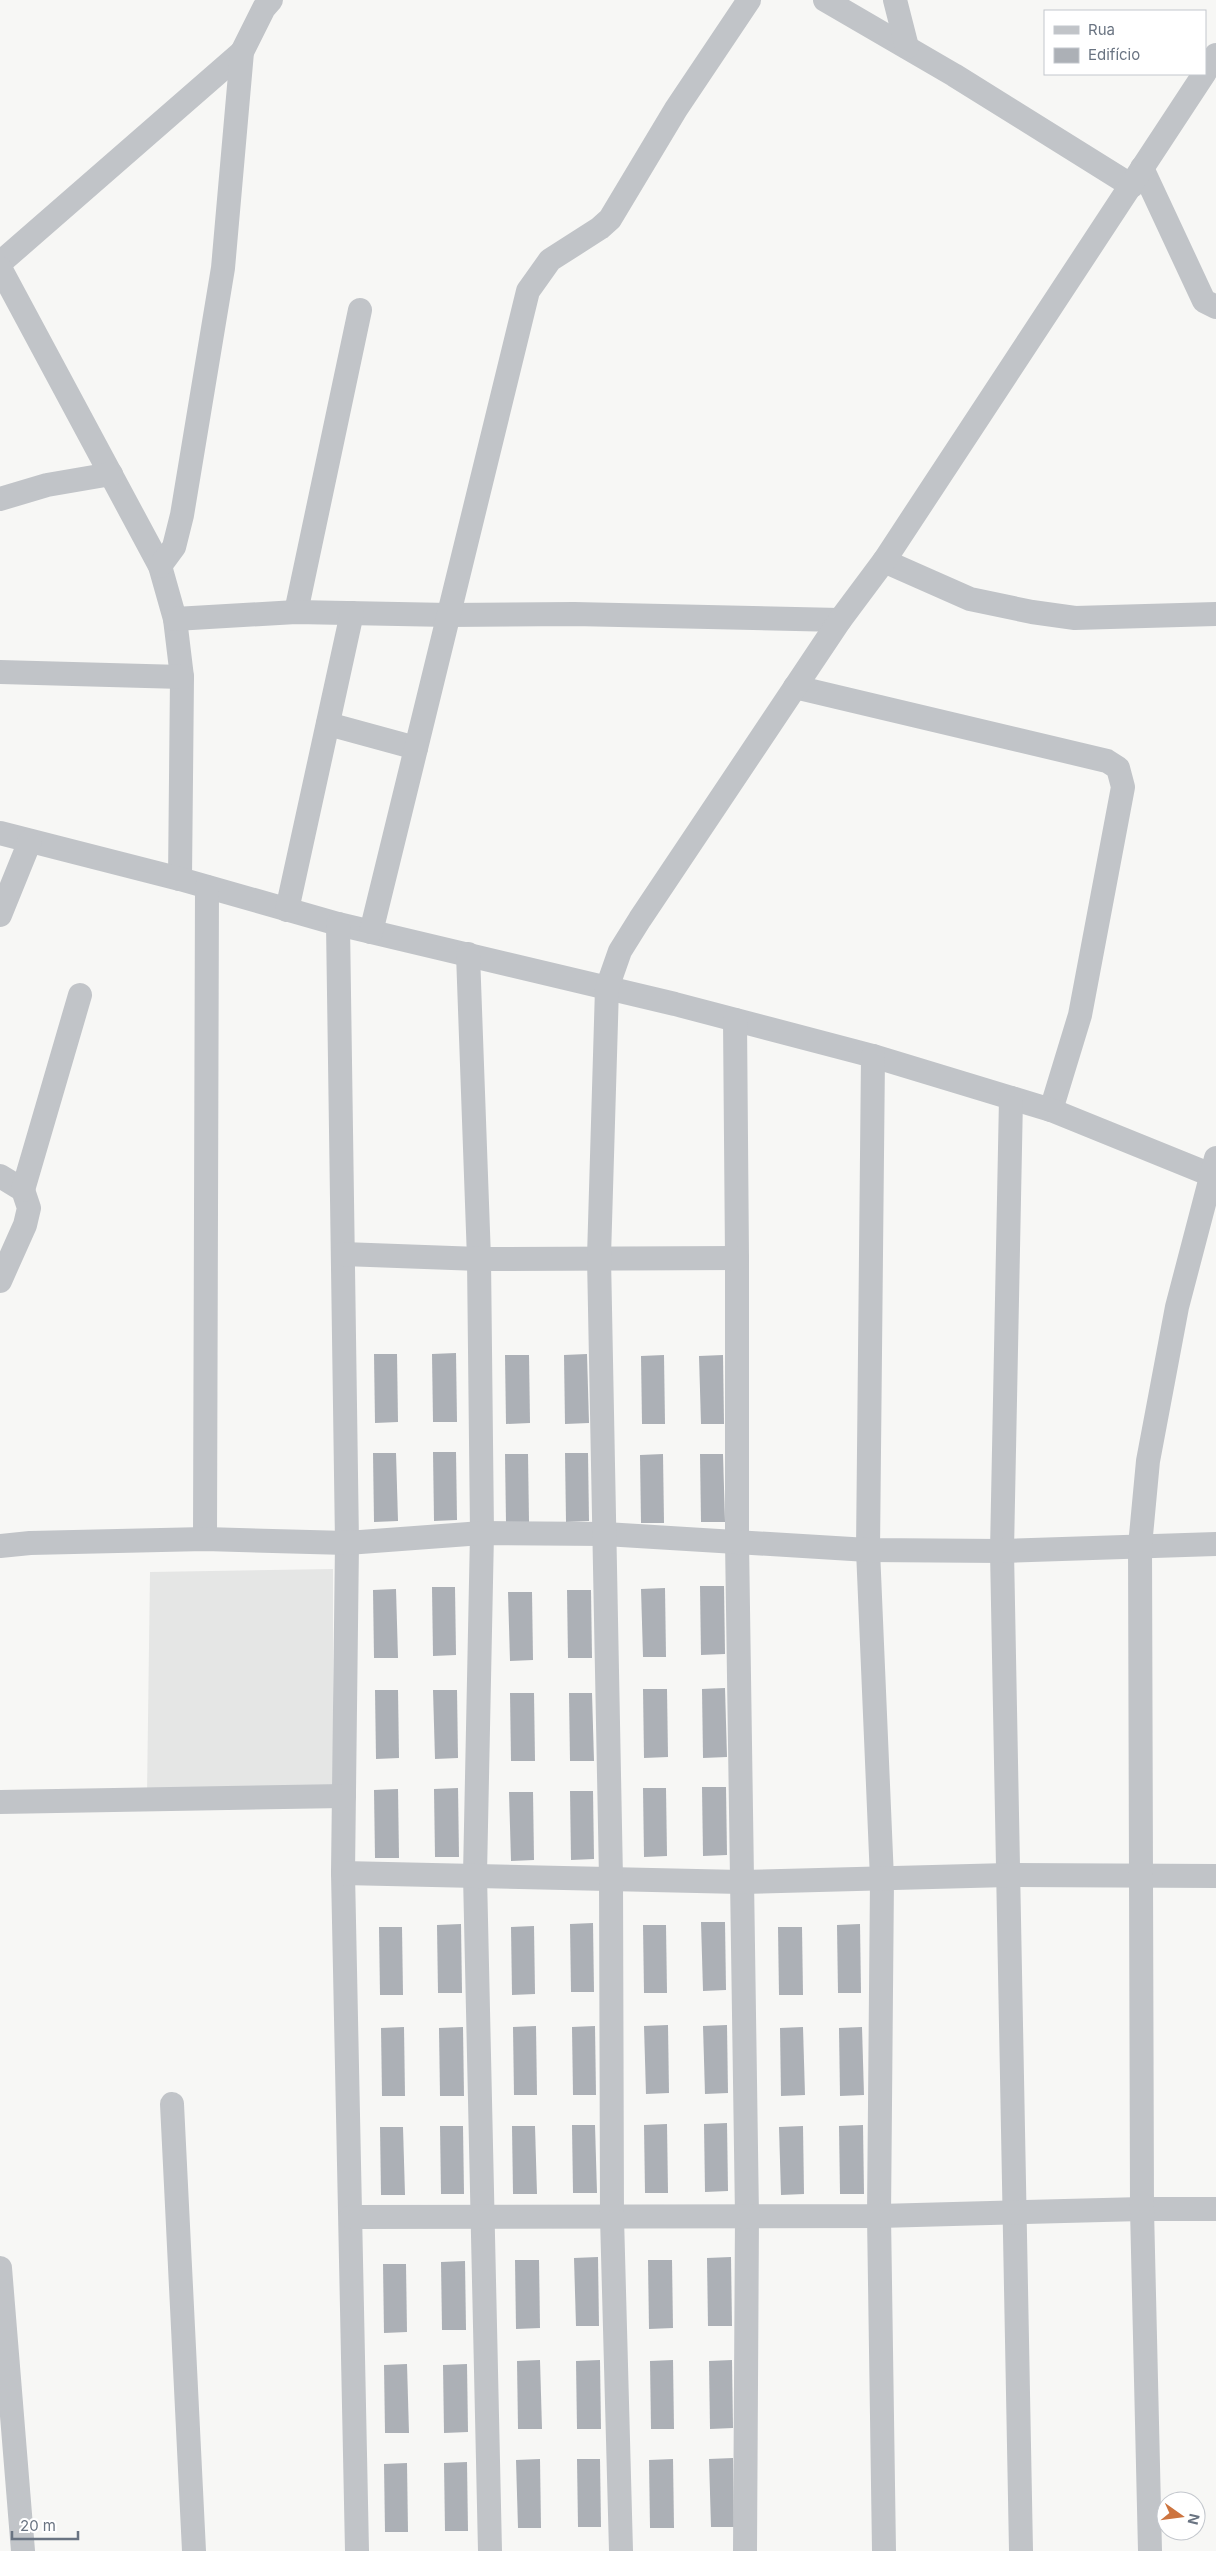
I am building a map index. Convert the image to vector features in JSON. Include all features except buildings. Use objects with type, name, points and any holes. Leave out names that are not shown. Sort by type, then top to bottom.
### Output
[{"type":"street","points":[[371,932],[528,291],[550,260],[600,228],[610,219],[676,110],[749,0]]},
{"type":"street","points":[[824,0],[1137,177],[1204,301],[1216,308]]},
{"type":"street","points":[[895,0],[907,47]]},
{"type":"street","points":[[160,566],[174,547],[182,515],[221,278],[242,52],[263,3]]},
{"type":"street","points":[[0,263],[242,52]]},
{"type":"street","points":[[1206,70],[1216,55]]},
{"type":"street","points":[[621,2551],[612,2217],[611,1878],[599,1257],[607,988],[620,951],[640,919],[840,620],[884,561],[1203,75]]},
{"type":"street","points":[[4,282],[160,566],[175,618],[182,676],[180,879]]},
{"type":"street","points":[[296,612],[360,310]]},
{"type":"street","points":[[0,498],[47,485],[110,474]]},
{"type":"street","points":[[884,561],[970,599],[1032,612],[1075,618],[1216,614]]},
{"type":"street","points":[[175,618],[296,612],[449,615],[574,614],[840,620]]},
{"type":"street","points":[[287,910],[352,613]]},
{"type":"street","points":[[0,672],[182,676]]},
{"type":"street","points":[[795,687],[1107,761],[1118,768],[1122,776],[1123,787],[1080,1015],[1051,1110]]},
{"type":"street","points":[[328,724],[416,748]]},
{"type":"street","points":[[0,833],[180,879],[338,924],[607,988],[873,1056],[1051,1110],[1214,1170],[1177,1307],[1148,1461],[1140,1546],[1142,2209],[1150,2551]]},
{"type":"street","points":[[0,915],[30,840]]},
{"type":"street","points":[[205,1540],[208,887]]},
{"type":"street","points":[[338,924],[347,1544],[343,1873],[357,2551]]},
{"type":"street","points":[[468,954],[479,1259],[482,1533],[475,1875],[490,2551]]},
{"type":"street","points":[[0,1281],[25,1225],[29,1208],[23,1190],[80,995]]},
{"type":"street","points":[[735,1020],[738,1258],[737,1542],[746,2216],[745,2551]]},
{"type":"street","points":[[873,1056],[868,1550],[882,1879],[878,2216],[884,2551]]},
{"type":"street","points":[[1011,1098],[1002,1551],[1013,2212],[1021,2551]]},
{"type":"street","points":[[0,1176],[23,1190]]},
{"type":"street","points":[[343,1254],[479,1259],[599,1257],[738,1258]]},
{"type":"street","points":[[0,1546],[30,1543],[205,1540],[347,1544],[482,1533],[605,1534],[868,1550],[1002,1551],[1216,1544]]},
{"type":"street","points":[[0,1802],[344,1796]]},
{"type":"street","points":[[343,1873],[741,1882],[1008,1875],[1216,1876]]},
{"type":"street","points":[[172,2104],[194,2551]]},
{"type":"street","points":[[351,2217],[878,2216],[1142,2209],[1216,2209]]},
{"type":"street","points":[[0,2268],[23,2551]]},
{"type":"shaded area","points":[[333,1569],[333,1793],[147,1795],[150,1572]]}]
